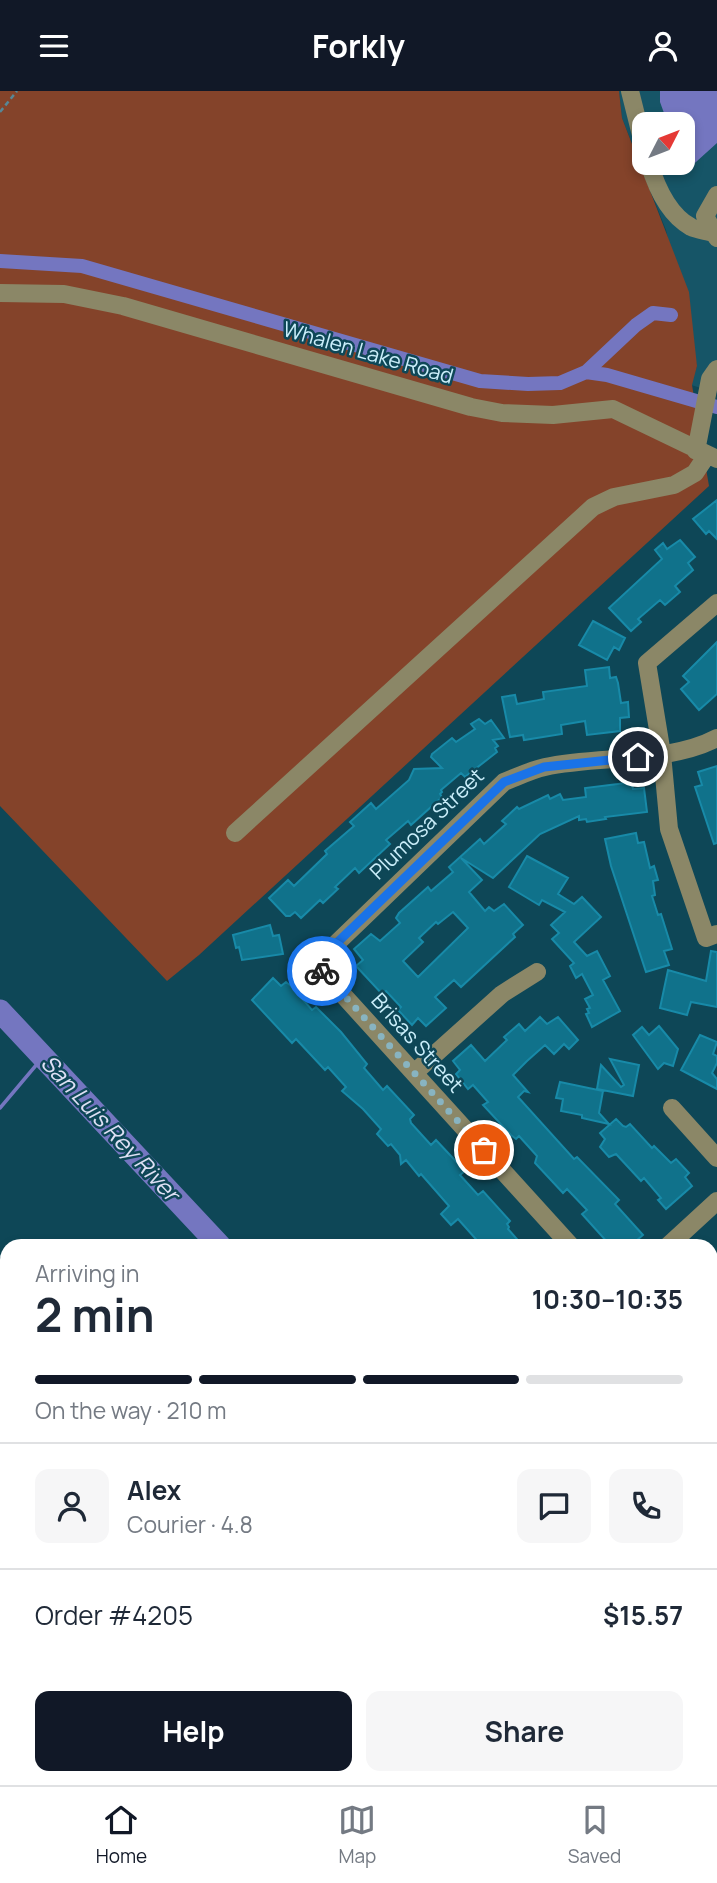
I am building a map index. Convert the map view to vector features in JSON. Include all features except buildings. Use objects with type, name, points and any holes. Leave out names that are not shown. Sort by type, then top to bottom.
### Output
[{"type":"street","points":[[630,91],[635,112]]},
{"type":"street","points":[[652,175],[668,206],[691,227],[715,236]]},
{"type":"street","points":[[715,236],[705,216],[717,195]]},
{"type":"street","name":"Whalen Lake Road","points":[[0,293],[64,294],[123,306],[471,407],[502,413],[553,415],[614,409],[707,455]]},
{"type":"street","points":[[235,833],[593,507],[614,497],[674,485],[695,473],[707,455],[700,426],[713,374]]},
{"type":"street","points":[[717,603],[647,663],[662,754],[669,829],[706,937],[717,934]]},
{"type":"street","name":"Plumosa Street","points":[[315,964],[504,782],[544,767],[662,754],[717,738]]},
{"type":"street","name":"Brisas Street","points":[[315,964],[565,1239]]},
{"type":"street","points":[[414,1073],[502,994],[537,972]]},
{"type":"street","points":[[672,1108],[717,1158]]},
{"type":"street","points":[[676,1239],[717,1201]]},
{"type":"path","points":[[0,112],[18,91]]},
{"type":"shaded area","points":[[0,91],[619,91],[622,118],[632,144],[632,175],[644,175],[689,292],[697,366],[692,385],[709,486],[199,955],[167,981],[0,806]]},
{"type":"shaded area","points":[[619,91],[717,91],[717,393],[691,385],[697,366],[666,230],[644,175],[695,175],[695,112],[632,112],[632,143],[622,118]]},
{"type":"water","points":[[660,91],[717,91],[717,143],[695,163],[695,112],[664,112]]},
{"type":"waterway","points":[[0,261],[82,266],[480,381],[560,383],[586,372],[636,325],[653,313],[671,315]]},
{"type":"waterway","points":[[586,372],[607,375],[717,407]]},
{"type":"waterway","name":"San Luis Rey River","points":[[0,1011],[213,1239]]},
{"type":"waterway","points":[[0,1108],[43,1057]]},
{"type":"way so far","points":[[322,971],[484,1150]]},
{"type":"route","points":[[322,971],[315,964],[504,782],[544,767],[638,757]]}]
